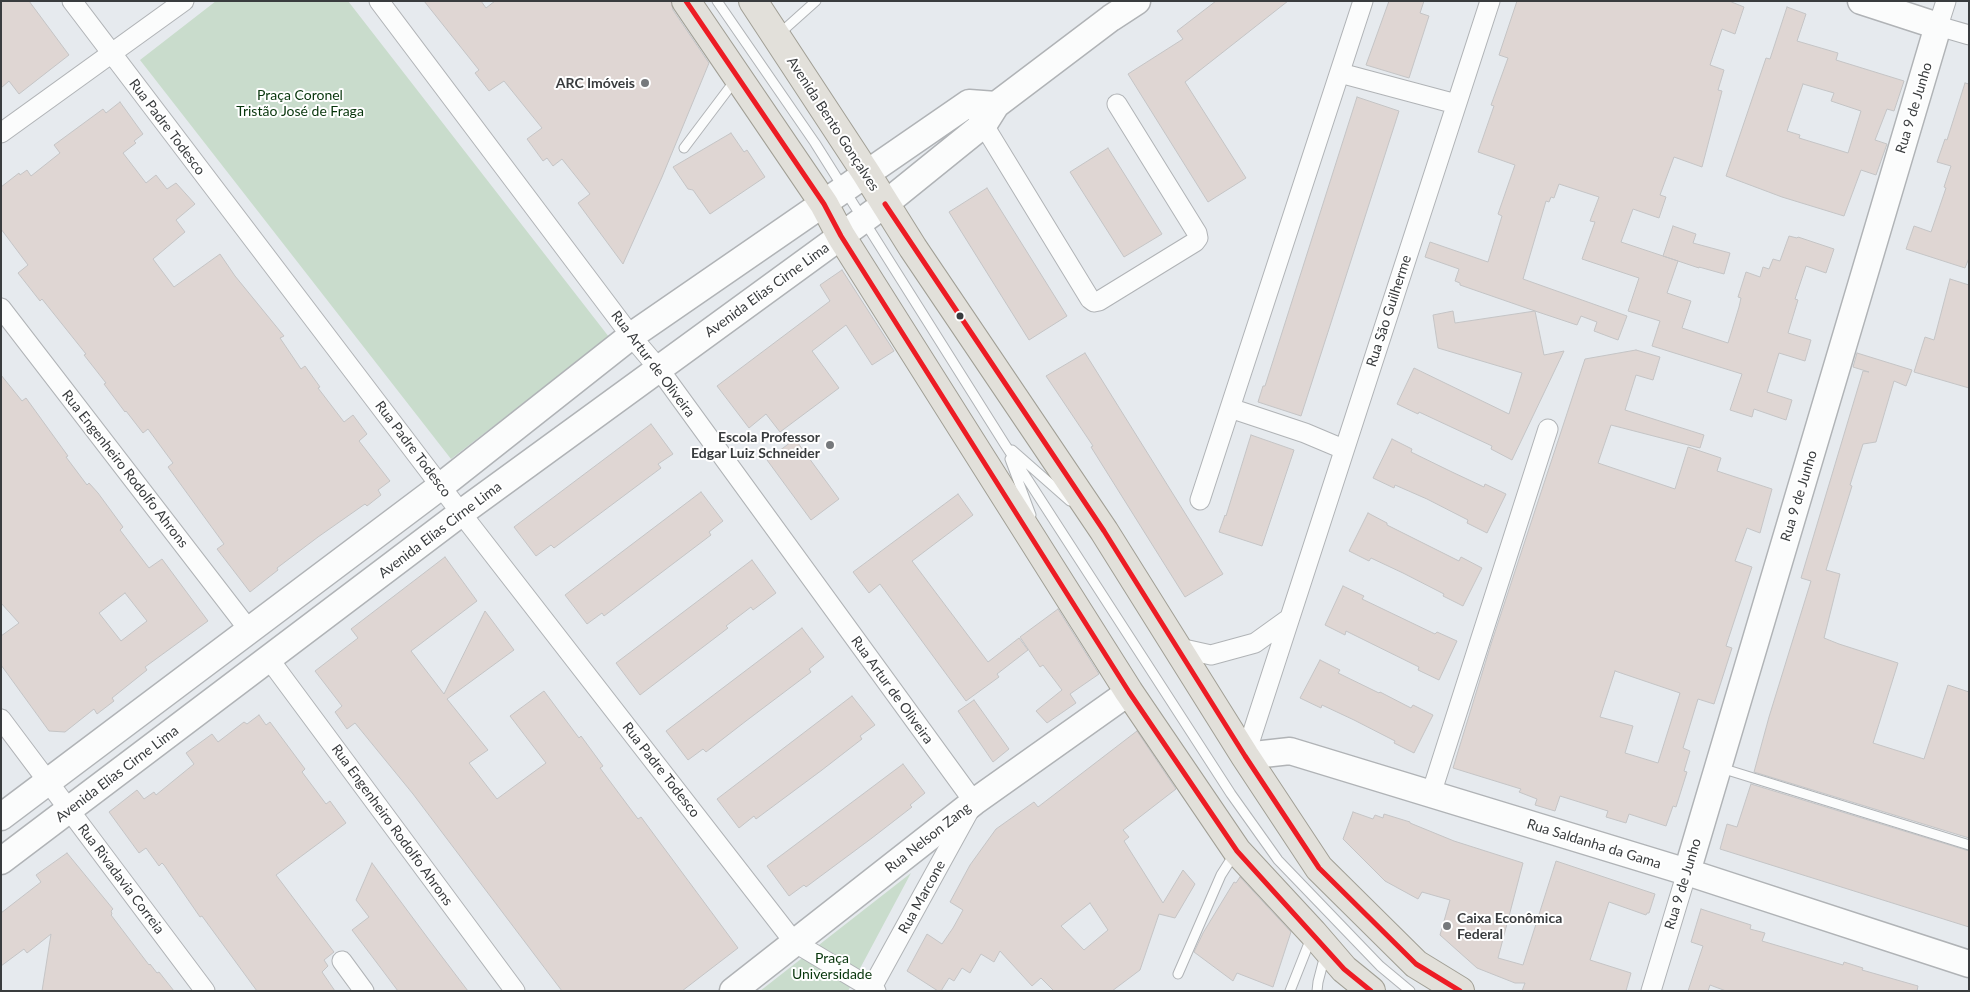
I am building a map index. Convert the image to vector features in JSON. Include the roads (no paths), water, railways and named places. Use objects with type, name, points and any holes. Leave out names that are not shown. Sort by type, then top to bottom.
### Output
[{"type":"main road","points":[[686,1],[738,77],[833,197],[841,236],[1128,692],[1237,851],[1344,969],[1371,991]]},
{"type":"main road","name":"Avenida Bento Gonçalves","points":[[753,1],[866,173],[874,212],[1104,531],[1175,647],[1319,868],[1416,964],[1460,991]]},
{"type":"street","name":"Rua Padre Todesco","points":[[72,1],[441,486],[794,942]]},
{"type":"street","points":[[1,133],[184,1]]},
{"type":"street","name":"Rua Artur de Oliveira","points":[[379,1],[631,336],[659,369],[974,802]]},
{"type":"street","name":"Avenida Elias Cirne Lima","points":[[1,862],[462,513],[874,212],[1110,10],[1136,1]]},
{"type":"street","points":[[1200,500],[1364,1]]},
{"type":"street","name":"Rua São Guilherme","points":[[1245,756],[1490,1]]},
{"type":"street","points":[[1861,1],[1969,35]]},
{"type":"street","name":"Rua 9 de Junho","points":[[1651,991],[1946,1]]},
{"type":"street","points":[[1340,73],[1456,104]]},
{"type":"street","points":[[1,817],[441,486],[631,336],[969,103],[990,114],[1085,291],[1094,302],[1099,301],[1195,242],[1198,238],[1198,233],[1117,104]]},
{"type":"street","name":"Rua Engenheiro Rodolfo Ahrons","points":[[1,308],[249,630]]},
{"type":"street","points":[[1230,408],[1305,433],[1344,449]]},
{"type":"street","points":[[1431,794],[1548,429]]},
{"type":"street","points":[[1175,647],[1211,655],[1255,643],[1288,620]]},
{"type":"street","name":"Rua Engenheiro Rodolfo Ahrons","points":[[270,658],[515,991]]},
{"type":"street","name":"Rua Nelson Zang","points":[[733,991],[974,802],[1128,692]]},
{"type":"street","name":"Rua Rivadavia Correia","points":[[1,719],[205,991]]},
{"type":"street","name":"Rua Saldanha da Gama","points":[[1245,756],[1290,751],[1687,872],[1969,964]]},
{"type":"street","name":"Rua Marcone","points":[[872,990],[974,802]]},
{"type":"street","points":[[794,942],[872,990]]},
{"type":"street","points":[[342,962],[364,991]]},
{"type":"lane","points":[[717,1],[815,143],[833,197],[874,212],[1004,443],[1231,794],[1278,860],[1380,966],[1410,991]]},
{"type":"lane","points":[[776,37],[816,1]]},
{"type":"lane","points":[[684,148],[738,77]]},
{"type":"lane","points":[[1004,443],[1104,531]]},
{"type":"lane","points":[[1004,443],[1050,568]]},
{"type":"lane","points":[[1718,767],[1969,845]]},
{"type":"lane","points":[[1178,974],[1221,875],[1237,851]]},
{"type":"lane","points":[[1290,991],[1320,941]]},
{"type":"lane","points":[[1317,991],[1320,941]]},
{"type":"place","name":"ARC Imóveis","points":[[645,83]]},
{"type":"place","name":"Escola Professor Edgar Luiz Schneider","points":[[830,445]]},
{"type":"place","name":"Caixa Econômica Federal","points":[[1447,926]]},
{"type":"park label","name":"Praça Coronel Tristão José de Fraga","points":[[300,104]]},
{"type":"park label","name":"Praça Universidade","points":[[832,966]]}]
